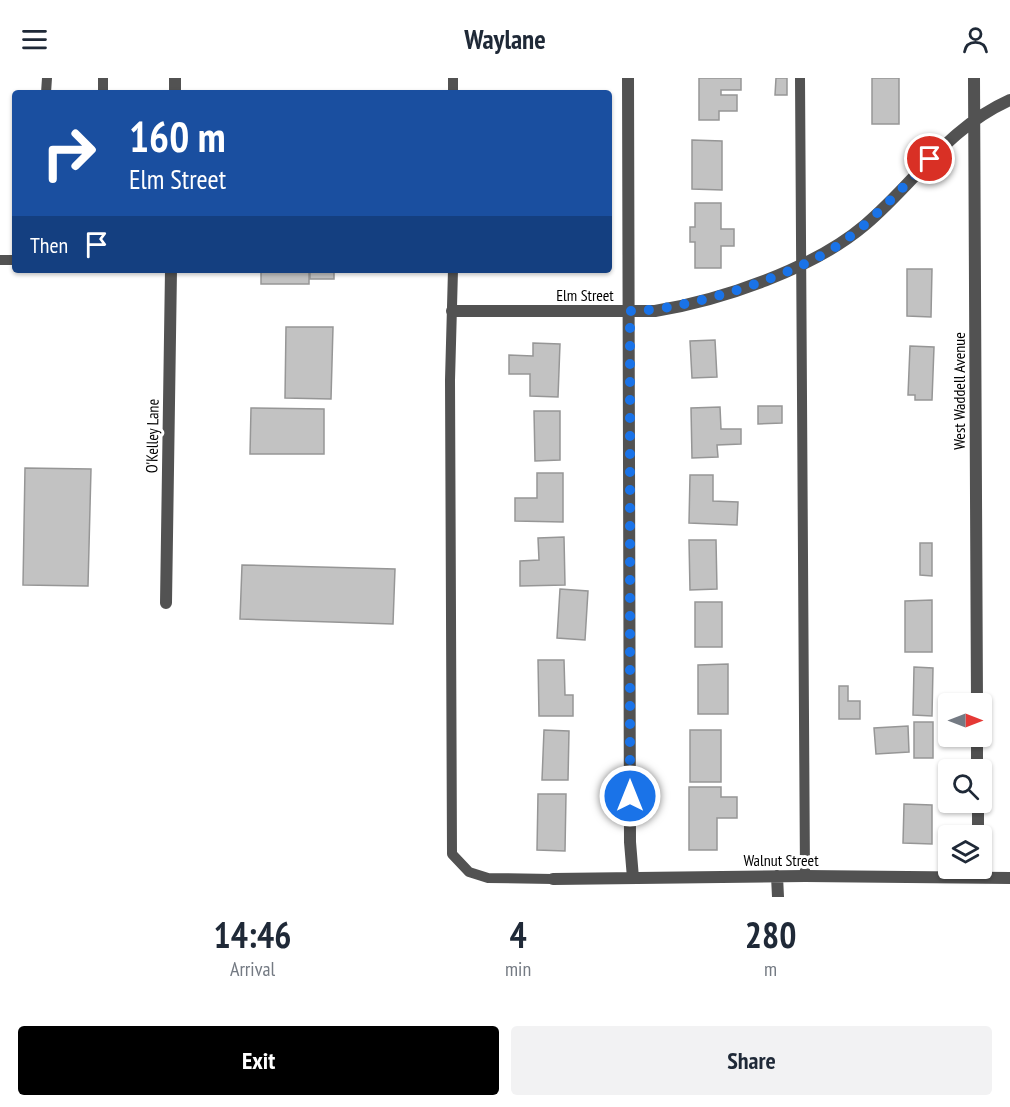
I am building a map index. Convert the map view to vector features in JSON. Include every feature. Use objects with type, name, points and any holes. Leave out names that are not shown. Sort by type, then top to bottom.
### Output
[{"type":"street","points":[[628,78],[630,842],[633,878]]},
{"type":"street","name":"West Waddell Avenue","points":[[974,78],[977,693]]},
{"type":"street","name":"Elm Street","points":[[452,311],[630,311],[679,307],[762,281],[821,257],[867,224],[945,143],[973,119],[1010,100]]},
{"type":"street","name":"O'Kelley Lane","points":[[166,603],[171,273]]},
{"type":"street","name":"Walnut Street","points":[[553,879],[938,874]]},
{"type":"street","name":"Walnut Street","points":[[992,875],[1010,878]]},
{"type":"street","points":[[777,876],[778,897]]},
{"type":"lane","points":[[800,78],[805,876]]},
{"type":"lane","points":[[453,273],[452,854],[469,872],[488,878],[553,879]]},
{"type":"building","points":[[699,78],[741,78],[741,90],[721,90],[721,95],[737,95],[737,111],[719,111],[719,120],[699,120]]},
{"type":"building","points":[[776,78],[787,78],[787,95],[775,95]]},
{"type":"building","points":[[872,78],[899,78],[899,124],[872,124]]},
{"type":"building","points":[[692,140],[722,141],[722,190],[692,189]]},
{"type":"building","points":[[695,203],[721,203],[721,229],[734,229],[734,246],[721,246],[721,268],[695,268],[695,242],[690,242],[690,227],[695,227]]},
{"type":"building","points":[[907,269],[932,269],[931,317],[907,316]]},
{"type":"building","points":[[261,273],[309,273],[309,284],[261,284]]},
{"type":"building","points":[[310,273],[334,273],[334,279],[310,279]]},
{"type":"building","points":[[286,327],[333,327],[331,399],[285,398]]},
{"type":"building","points":[[715,340],[717,377],[692,378],[690,341]]},
{"type":"building","points":[[533,343],[560,344],[558,397],[530,396],[530,374],[509,374],[509,355],[533,356]]},
{"type":"building","points":[[910,346],[934,347],[932,400],[915,400],[915,395],[908,395]]},
{"type":"building","points":[[758,406],[782,406],[782,423],[758,424]]},
{"type":"building","points":[[720,407],[721,429],[741,429],[741,444],[717,445],[718,457],[692,458],[691,408]]},
{"type":"building","points":[[251,408],[324,409],[324,454],[250,454]]},
{"type":"building","points":[[534,411],[560,411],[560,460],[535,461]]},
{"type":"building","points":[[25,468],[91,469],[88,586],[23,585]]},
{"type":"building","points":[[537,473],[563,473],[563,522],[515,521],[515,498],[537,498]]},
{"type":"building","points":[[690,475],[713,475],[713,501],[738,502],[737,525],[689,523]]},
{"type":"building","points":[[564,537],[565,585],[520,586],[520,561],[539,560],[538,538]]},
{"type":"building","points":[[689,540],[716,540],[717,589],[690,590]]},
{"type":"building","points":[[920,543],[932,543],[932,576],[920,575]]},
{"type":"building","points":[[242,565],[395,569],[393,624],[240,619]]},
{"type":"building","points":[[560,589],[588,591],[585,640],[557,638]]},
{"type":"building","points":[[932,600],[932,652],[905,652],[905,601]]},
{"type":"building","points":[[695,602],[722,602],[722,647],[695,647]]},
{"type":"building","points":[[538,660],[564,660],[565,695],[573,695],[573,716],[539,716]]},
{"type":"building","points":[[728,664],[728,714],[698,714],[698,665]]},
{"type":"building","points":[[914,667],[933,668],[932,716],[913,715]]},
{"type":"building","points":[[839,686],[848,686],[848,701],[860,701],[860,719],[839,719]]},
{"type":"building","points":[[914,722],[933,722],[933,758],[914,758]]},
{"type":"building","points":[[908,726],[909,752],[876,754],[874,728]]},
{"type":"building","points":[[544,730],[569,731],[568,780],[542,780]]},
{"type":"building","points":[[690,730],[721,730],[721,782],[690,782]]},
{"type":"building","points":[[689,787],[721,787],[721,797],[737,797],[737,818],[717,818],[717,850],[689,850]]},
{"type":"building","points":[[538,794],[566,794],[565,851],[537,850]]},
{"type":"building","points":[[904,804],[932,805],[932,844],[903,843]]},
{"type":"route","points":[[630,796],[628,352],[630,311],[655,311],[679,307],[762,281],[821,257],[867,224],[930,159]]}]
